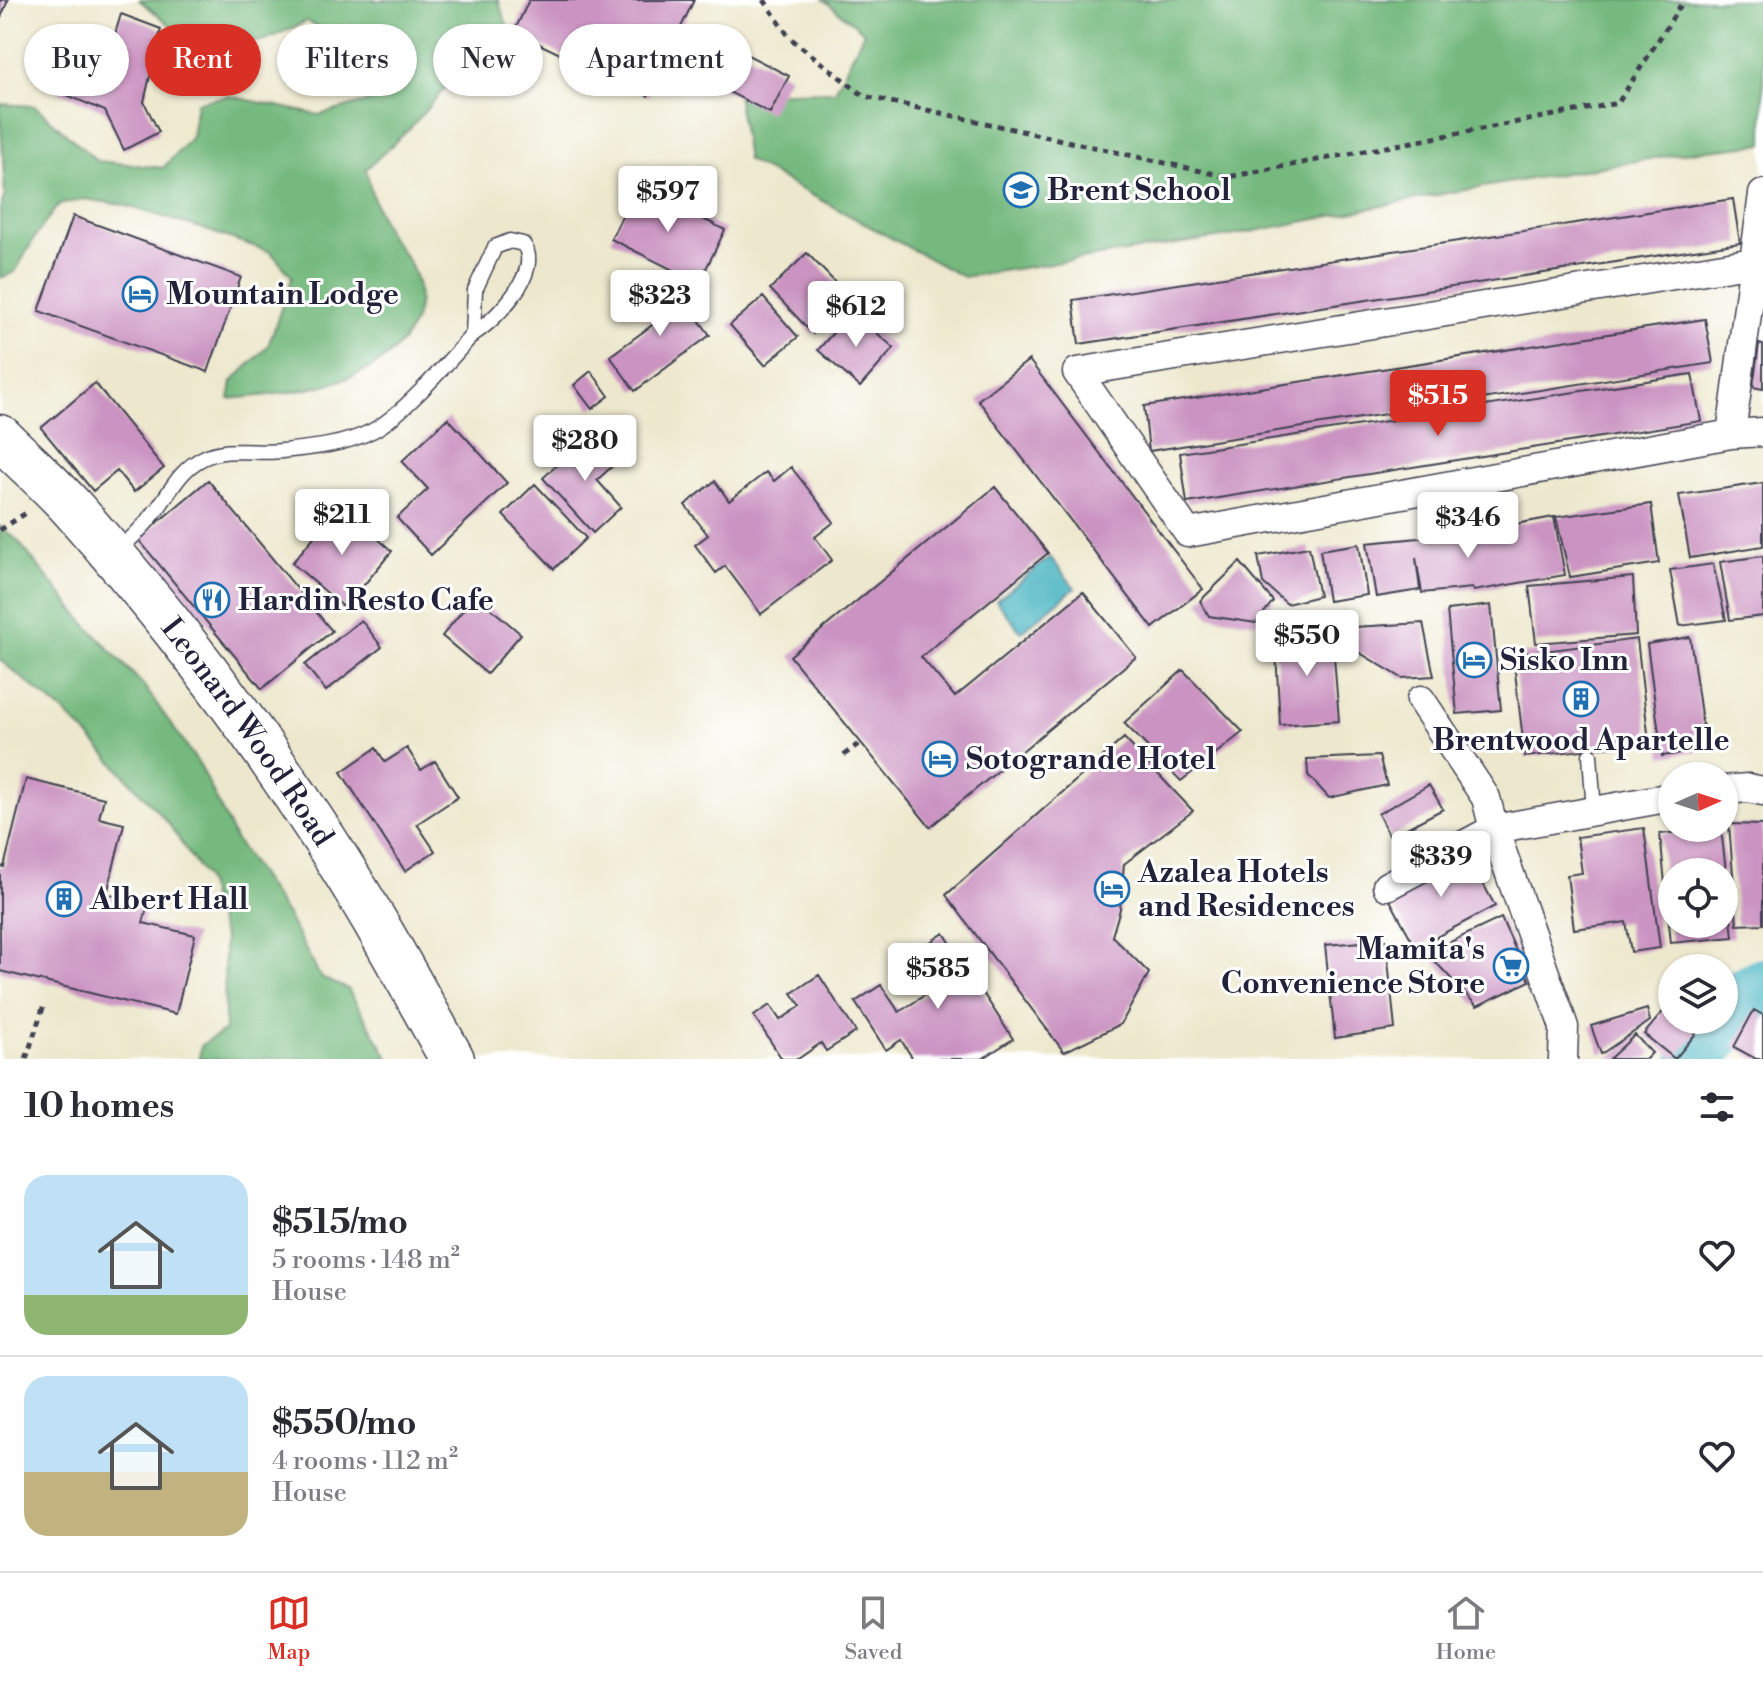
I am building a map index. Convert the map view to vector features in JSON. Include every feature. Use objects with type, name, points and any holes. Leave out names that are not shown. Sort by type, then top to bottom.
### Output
[{"type":"main road","name":"Leonard Wood Road","points":[[0,437],[71,507],[204,667],[316,826],[395,955],[452,1059]]},
{"type":"street","points":[[1731,434],[1763,194]]},
{"type":"street","points":[[1754,262],[1077,372],[1188,533],[1731,434],[1763,432]]},
{"type":"street","points":[[1421,700],[1486,798],[1494,829],[1564,1027],[1563,1059]]},
{"type":"street","points":[[1738,789],[1763,791]]},
{"type":"street","points":[[1387,886],[1494,829],[1658,800]]},
{"type":"lane","points":[[113,556],[152,516],[189,466],[206,457],[226,452],[268,453],[326,446],[372,431],[397,412],[473,334],[505,307],[520,283],[528,262],[528,253],[523,244],[510,241],[495,247],[475,290],[473,334]]},
{"type":"lane","points":[[1590,755],[1594,812]]},
{"type":"path","points":[[764,0],[790,38],[864,96],[1228,177],[1618,103],[1684,0]]},
{"type":"path","points":[[0,530],[37,506]]},
{"type":"path","points":[[844,755],[861,742]]},
{"type":"path","points":[[26,1059],[45,1002]]},
{"type":"green space","points":[[139,0],[498,0],[507,24],[433,24],[433,96],[438,96],[410,128],[366,169],[380,217],[412,268],[419,295],[414,322],[401,344],[382,361],[334,383],[280,394],[229,399],[232,382],[268,346],[292,277],[271,252],[124,205],[84,199],[58,205],[15,272],[0,278],[0,208],[5,195],[0,104],[35,106],[97,161],[163,168],[192,137],[197,102],[229,96],[319,115],[380,96],[417,96],[417,24],[313,24],[307,21],[277,24],[277,35],[261,41],[261,24],[169,24]]},
{"type":"green space","name":"Brent School","points":[[824,0],[1763,0],[1763,144],[1690,152],[1442,194],[1235,235],[963,277],[747,160],[737,96],[752,96],[752,93],[835,91],[864,32]]},
{"type":"green space","points":[[0,526],[17,540],[83,621],[144,686],[201,767],[235,839],[288,917],[321,978],[348,989],[389,1059],[199,1059],[201,1045],[225,1030],[224,939],[205,878],[168,823],[101,749],[65,713],[0,660]]},
{"type":"water","points":[[1050,557],[1075,588],[1021,632],[996,601]]},
{"type":"building","points":[[0,0],[8,0],[0,20]]},
{"type":"building","points":[[529,0],[694,0],[682,24],[559,24],[559,53],[543,46],[543,24],[518,24]]},
{"type":"building","points":[[121,14],[148,24],[145,24],[144,102],[159,132],[124,150],[105,111],[69,96],[129,96],[129,24],[118,24]]},
{"type":"building","points":[[752,57],[789,76],[770,113],[737,96],[752,96]]},
{"type":"building","points":[[637,185],[725,230],[699,283],[611,239]]},
{"type":"building","points":[[1733,199],[1740,243],[1079,344],[1073,300]]},
{"type":"building","name":"Mountain Lodge","points":[[73,216],[241,277],[208,372],[39,311]]},
{"type":"building","points":[[807,253],[850,298],[813,334],[770,289]]},
{"type":"building","points":[[670,281],[710,335],[635,391],[610,356],[655,323],[641,303]]},
{"type":"building","points":[[763,297],[798,337],[765,365],[730,325]]},
{"type":"building","points":[[852,311],[894,348],[860,387],[818,350]]},
{"type":"building","points":[[1705,319],[1713,363],[1149,451],[1144,406]]},
{"type":"building","points":[[1759,344],[1763,345],[1763,389],[1753,387]]},
{"type":"building","points":[[1029,360],[1203,589],[1153,628],[978,400]]},
{"type":"building","points":[[591,371],[609,396],[592,409],[574,385]]},
{"type":"building","points":[[1692,374],[1701,421],[1187,503],[1180,453]]},
{"type":"building","points":[[95,383],[164,468],[134,492],[117,471],[93,491],[41,428]]},
{"type":"building","points":[[448,418],[507,483],[431,555],[397,518],[428,489],[402,461]]},
{"type":"building","points":[[590,434],[617,462],[597,480],[621,507],[593,533],[543,478]]},
{"type":"building","points":[[791,467],[834,522],[815,537],[832,560],[761,614],[725,566],[716,573],[695,545],[708,535],[685,505],[715,481],[729,501],[766,472],[774,481]]},
{"type":"building","points":[[208,480],[332,631],[262,689],[138,539]]},
{"type":"building","points":[[1763,483],[1763,546],[1690,558],[1679,495]]},
{"type":"building","points":[[535,484],[586,538],[554,569],[503,515]]},
{"type":"building","points":[[995,487],[1048,553],[921,657],[955,697],[1083,592],[1136,657],[930,827],[790,656]]},
{"type":"building","points":[[1651,504],[1659,563],[1570,577],[1556,517]]},
{"type":"building","points":[[340,506],[392,551],[345,608],[292,563]]},
{"type":"building","points":[[1554,517],[1565,575],[1474,591],[1472,588],[1422,593],[1416,558],[1420,590],[1376,597],[1367,543],[1461,534]]},
{"type":"building","points":[[1359,544],[1367,595],[1328,601],[1320,550]]},
{"type":"building","points":[[1309,547],[1319,596],[1287,604],[1263,583],[1258,556]]},
{"type":"building","points":[[1763,556],[1763,616],[1730,620],[1720,562]]},
{"type":"building","points":[[1240,562],[1273,601],[1256,623],[1209,616],[1200,601]]},
{"type":"building","points":[[1713,564],[1726,620],[1680,626],[1670,570]]},
{"type":"building","points":[[1633,577],[1636,635],[1536,643],[1529,586]]},
{"type":"building","points":[[475,595],[521,634],[487,674],[442,636]]},
{"type":"building","name":"Sisko Inn","points":[[1491,605],[1501,710],[1457,714],[1447,610]]},
{"type":"building","points":[[361,620],[382,647],[326,691],[305,665]]},
{"type":"building","points":[[1423,623],[1434,676],[1402,678],[1340,641],[1337,628]]},
{"type":"building","points":[[1332,630],[1339,721],[1280,725],[1275,634]]},
{"type":"building","points":[[1690,637],[1706,750],[1662,756],[1647,644]]},
{"type":"building","name":"Brentwood Apartelle","points":[[1637,639],[1649,742],[1525,757],[1513,655]]},
{"type":"building","points":[[1183,670],[1243,732],[1181,781],[1124,723]]},
{"type":"building","points":[[1124,738],[1193,811],[1124,864],[1120,909],[1112,936],[1149,973],[1121,1024],[1064,1052],[946,895]]},
{"type":"building","points":[[376,748],[385,762],[407,748],[421,770],[435,761],[458,797],[417,824],[435,851],[405,871],[341,772]]},
{"type":"building","points":[[1379,756],[1387,785],[1329,798],[1308,775],[1307,759]]},
{"type":"building","name":"Albert Hall","points":[[26,779],[104,798],[99,818],[124,824],[107,894],[148,904],[143,923],[195,935],[176,1014],[0,971],[0,866],[4,867]]},
{"type":"building","points":[[1429,785],[1443,809],[1390,837],[1378,814]]},
{"type":"building","points":[[1738,824],[1763,825],[1763,924],[1738,925],[1738,858],[1732,858],[1730,842],[1738,842]]},
{"type":"building","points":[[1644,828],[1660,948],[1631,952],[1626,922],[1574,929],[1567,875],[1582,873],[1577,837]]},
{"type":"building","points":[[1661,842],[1723,842],[1724,858],[1662,858]]},
{"type":"building","points":[[1466,851],[1495,906],[1416,948],[1386,893]]},
{"type":"building","points":[[1501,918],[1530,981],[1477,1006],[1427,953]]},
{"type":"building","points":[[944,933],[1013,1039],[982,1059],[913,1059],[901,1040],[886,1050],[855,1002],[881,985],[899,1012],[928,993],[905,959]]},
{"type":"building","points":[[1670,938],[1723,938],[1671,943]]},
{"type":"building","points":[[1386,940],[1395,1029],[1335,1038],[1325,945]]},
{"type":"building","points":[[819,975],[856,1032],[826,1051],[821,1043],[798,1059],[782,1059],[754,1016],[770,1005],[780,1020],[801,1006],[792,993]]},
{"type":"building","points":[[1647,1009],[1650,1021],[1601,1054],[1591,1026]]},
{"type":"building","points":[[1754,1010],[1763,1015],[1763,1059],[1756,1059],[1734,1047]]},
{"type":"building","points":[[1658,1018],[1658,1034],[1696,1034],[1675,1059],[1644,1034]]},
{"type":"building","points":[[1635,1035],[1652,1053],[1646,1059],[1609,1059]]},
{"type":"waterway","points":[[1696,1059],[1749,993],[1763,986]]},
{"type":"place","name":"Brent School","points":[[1021,190]]},
{"type":"place","name":"Mountain Lodge","points":[[140,294]]},
{"type":"place","name":"Hardin Resto Cafe","points":[[212,600]]},
{"type":"place","name":"Sisko Inn","points":[[1474,660]]},
{"type":"place","name":"Brentwood Apartelle","points":[[1581,699]]},
{"type":"place","name":"Sotogrande Hotel","points":[[940,759]]},
{"type":"place","name":"Azalea Hotels and Residences","points":[[1112,889]]},
{"type":"place","name":"Albert Hall","points":[[64,899]]},
{"type":"place","name":"Mamita's Convenience Store","points":[[1511,966]]}]
